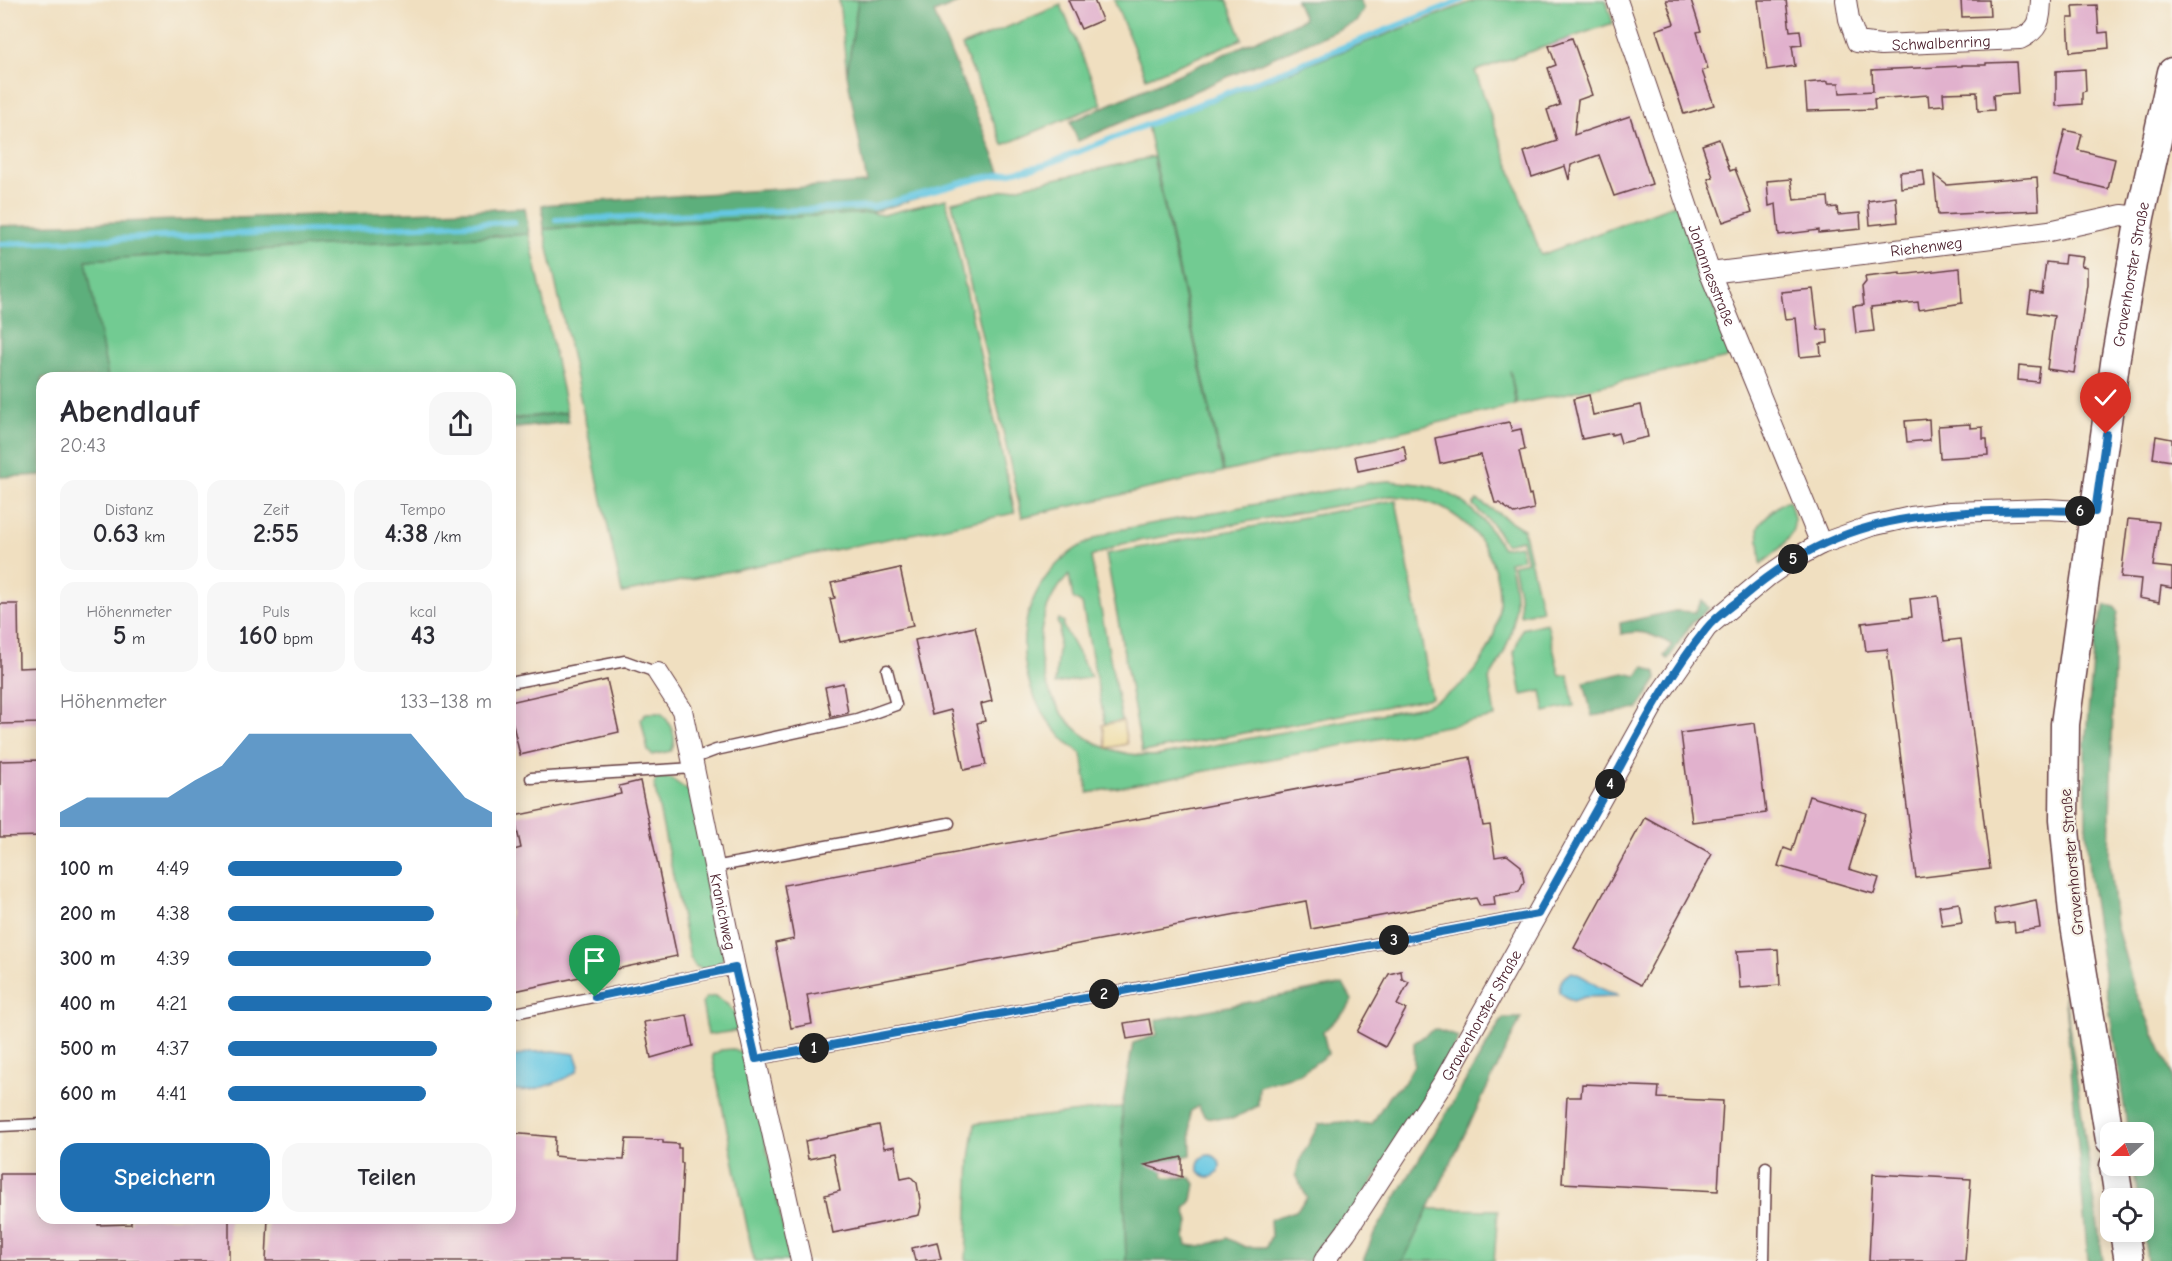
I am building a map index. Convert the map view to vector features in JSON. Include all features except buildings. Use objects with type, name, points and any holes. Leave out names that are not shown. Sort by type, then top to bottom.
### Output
[{"type":"main road","name":"Gravenhorster Straße","points":[[2107,1122],[2073,913],[2064,819],[2065,724],[2116,356],[2140,217],[2172,72]]},
{"type":"main road","points":[[2125,1242],[2128,1261]]},
{"type":"street","name":"Johannesstraße","points":[[1617,0],[1710,273],[1821,544]]},
{"type":"street","name":"Schwalbenring","points":[[1846,0],[1848,19],[1857,42],[1881,45],[2020,39],[2032,33],[2040,21],[2041,0]]},
{"type":"street","name":"Riehenweg","points":[[1710,273],[2049,231],[2122,215],[2140,217]]},
{"type":"street","name":"Gravenhorster Straße","points":[[1324,1261],[1346,1232],[1443,1083],[1658,697],[1707,627],[1768,576],[1791,560],[1821,544],[1871,526],[1911,517],[1950,512],[2047,509],[2095,512]]},
{"type":"street","name":"Kranichweg","points":[[658,673],[682,710],[735,968],[801,1261]]},
{"type":"lane","points":[[516,682],[625,661],[658,673]]},
{"type":"lane","points":[[531,778],[693,764],[716,750],[857,719],[896,705],[887,670]]},
{"type":"lane","points":[[714,867],[949,823]]},
{"type":"lane","points":[[756,1059],[1538,914]]},
{"type":"lane","points":[[516,1013],[735,968]]},
{"type":"lane","points":[[0,1126],[36,1124]]},
{"type":"lane","points":[[1764,1261],[1766,1167]]},
{"type":"green space","points":[[839,0],[858,0],[847,74]]},
{"type":"green space","points":[[858,0],[964,0],[934,13],[1000,171],[871,213],[544,229],[542,205],[867,183],[847,74]]},
{"type":"green space","points":[[1114,0],[1227,0],[1242,39],[1146,78]]},
{"type":"green space","points":[[1296,0],[1360,0],[1364,9],[1356,22],[1078,141],[1070,122],[1304,19]]},
{"type":"green space","points":[[1476,0],[1606,0],[1613,23],[1475,71],[1541,255],[1676,204],[1732,357],[1517,404],[1510,370],[1516,405],[1224,472],[1147,125]]},
{"type":"green space","points":[[1061,5],[1102,104],[1003,145],[962,46]]},
{"type":"green space","points":[[1153,157],[1223,472],[1022,517],[952,202]]},
{"type":"green space","points":[[946,199],[1015,513],[622,593],[544,229],[871,213],[883,215]]},
{"type":"green space","points":[[525,208],[529,234],[86,260],[107,372],[36,372],[36,475],[0,477],[0,226]]},
{"type":"green space","points":[[529,234],[567,412],[516,418],[516,372],[107,372],[85,260],[121,257],[121,254],[282,248]]},
{"type":"green space","points":[[567,412],[569,422],[516,428],[516,419]]},
{"type":"green space","points":[[1375,482],[1416,484],[1441,490],[1459,500],[1476,514],[1502,548],[1520,545],[1523,559],[1509,562],[1515,594],[1510,637],[1489,679],[1495,717],[1088,793],[1082,754],[1059,735],[1042,712],[1030,686],[1024,659],[1025,631],[1031,605],[1045,579],[1065,557],[1081,545],[1113,531]],"holes":[[[1391,496],[1436,505],[1466,524],[1486,549],[1497,578],[1499,609],[1492,639],[1477,667],[1454,690],[1423,706],[1156,756],[1129,754],[1102,746],[1080,732],[1063,714],[1050,693],[1042,669],[1040,644],[1044,619],[1053,596],[1069,575],[1073,598],[1082,604],[1105,724],[1122,721],[1091,557],[1122,544]]]},
{"type":"green space","points":[[1396,500],[1432,698],[1142,752],[1106,554]]},
{"type":"green space","points":[[1477,500],[1523,529],[1542,610],[1520,615],[1519,593],[1513,565],[1527,562],[1522,540],[1505,544],[1494,526],[1473,505]]},
{"type":"green space","points":[[1789,500],[1794,519],[1792,533],[1783,545],[1761,564],[1758,528],[1772,511]]},
{"type":"green space","points":[[1702,601],[1709,608],[1691,624],[1668,659],[1664,656],[1673,645],[1660,638],[1636,632],[1621,634],[1620,623],[1675,611],[1695,612]]},
{"type":"green space","points":[[2106,605],[2115,607],[2118,612],[2115,631],[2109,857],[2116,925],[2134,988],[2172,1075],[2172,1261],[2147,1261],[2144,1242],[2154,1242],[2154,1188],[2136,1188],[2135,1176],[2154,1176],[2154,1122],[2126,1122],[2089,873],[2085,745],[2096,631]]},
{"type":"green space","points":[[1059,619],[1064,622],[1063,626],[1091,677],[1055,684],[1060,627],[1057,622]]},
{"type":"green space","points":[[1547,623],[1560,676],[1568,675],[1574,706],[1545,712],[1541,691],[1522,695],[1514,653],[1522,629]]},
{"type":"green space","points":[[1644,666],[1656,672],[1657,679],[1638,709],[1592,716],[1584,682],[1624,673],[1637,676]]},
{"type":"green space","points":[[646,713],[661,713],[668,721],[674,736],[671,751],[652,755],[648,751],[641,719]]},
{"type":"green space","points":[[657,777],[670,778],[694,795],[725,952],[721,963],[702,969],[695,966],[690,957],[654,784]]},
{"type":"green space","points":[[1343,984],[1352,1000],[1348,1008],[1323,1032],[1328,1054],[1300,1074],[1259,1086],[1258,1106],[1232,1119],[1205,1117],[1198,1106],[1190,1112],[1191,1155],[1161,1162],[1164,1177],[1191,1178],[1195,1184],[1192,1200],[1185,1209],[1189,1222],[1185,1237],[1187,1245],[1201,1247],[1227,1238],[1245,1247],[1266,1247],[1271,1236],[1270,1219],[1296,1211],[1307,1198],[1296,1175],[1299,1162],[1319,1124],[1342,1122],[1372,1124],[1389,1096],[1404,1083],[1414,1065],[1414,1043],[1434,1029],[1459,1037],[1440,1079],[1352,1214],[1312,1261],[1126,1261],[1122,1107],[1133,1043],[1157,1035],[1156,1020]]},
{"type":"green space","points":[[2064,990],[2103,1261],[2088,1261]]},
{"type":"green space","points":[[715,996],[734,1012],[739,1027],[735,1031],[708,1035],[702,1003],[706,998]]},
{"type":"green space","points":[[1503,1018],[1521,1018],[1403,1261],[1363,1261],[1373,1236]]},
{"type":"green space","points":[[732,1049],[741,1052],[744,1058],[758,1106],[790,1261],[754,1261],[712,1055],[721,1050]]},
{"type":"green space","points":[[1122,1107],[1126,1261],[966,1261],[970,1159],[975,1124]]},
{"type":"green space","points":[[1428,1209],[1498,1210],[1494,1261],[1403,1261]]},
{"type":"sand","points":[[1123,721],[1127,744],[1107,748],[1102,725]]},
{"type":"water","points":[[1572,972],[1619,996],[1584,997],[1573,1001],[1560,993],[1562,980]]},
{"type":"water","points":[[554,1051],[575,1054],[579,1066],[577,1071],[545,1086],[536,1089],[516,1090],[516,1056],[530,1052]]},
{"type":"water","points":[[1209,1155],[1217,1158],[1220,1166],[1217,1174],[1209,1177],[1201,1174],[1198,1166],[1201,1158]]},
{"type":"waterway","points":[[556,220],[874,207],[977,179],[1045,165],[1462,0]]},
{"type":"waterway","points":[[0,244],[514,222]]},
{"type":"route","points":[[595,997],[735,968],[756,1059],[1538,914],[1658,697],[1707,627],[1768,576],[1791,560],[1821,544],[1871,526],[1911,517],[1950,512],[2047,509],[2095,512],[2106,434]]}]
